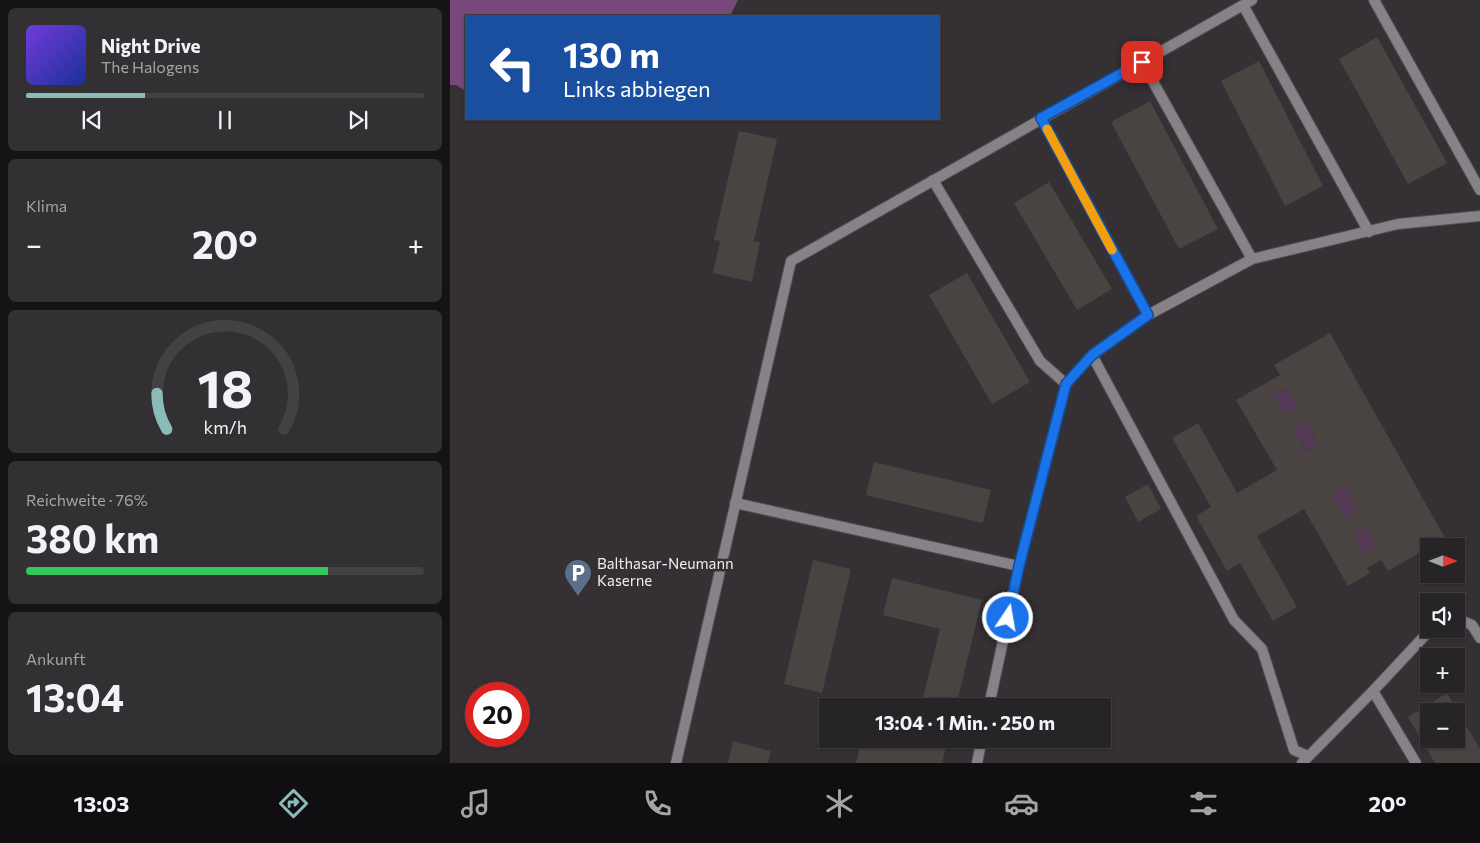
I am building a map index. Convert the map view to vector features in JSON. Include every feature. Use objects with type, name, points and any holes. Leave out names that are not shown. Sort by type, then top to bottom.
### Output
[{"type":"lane","points":[[1374,0],[1480,190]]},
{"type":"lane","points":[[676,763],[791,261],[1041,118],[1248,3],[1369,232]]},
{"type":"lane","points":[[1142,62],[1252,259]]},
{"type":"lane","points":[[1041,118],[1148,315]]},
{"type":"lane","points":[[933,180],[1040,362],[1066,384]]},
{"type":"lane","points":[[991,698],[1019,566],[1066,384],[1092,355],[1148,315],[1252,259],[1398,224],[1480,216]]},
{"type":"lane","points":[[1092,355],[1234,620],[1262,649],[1294,750],[1305,760],[1374,691],[1423,638]]},
{"type":"lane","points":[[735,503],[1019,566]]},
{"type":"lane","points":[[1465,622],[1472,625],[1480,638]]},
{"type":"lane","points":[[1374,691],[1416,763]]},
{"type":"lane","points":[[977,763],[980,748]]},
{"type":"shaded area","points":[[450,0],[738,0],[730,15],[465,15],[465,90],[456,85],[450,85]]},
{"type":"shaded area","points":[[1287,388],[1297,406],[1284,414],[1274,396]]},
{"type":"shaded area","points":[[1307,422],[1319,445],[1306,452],[1293,429]]},
{"type":"shaded area","points":[[1345,487],[1357,510],[1344,517],[1331,494]]},
{"type":"shaded area","points":[[1367,528],[1376,545],[1362,553],[1353,535]]},
{"type":"building","points":[[1377,37],[1447,163],[1408,184],[1339,59]]},
{"type":"building","points":[[1259,61],[1323,186],[1285,206],[1221,81]]},
{"type":"building","points":[[1150,101],[1218,229],[1179,249],[1111,122]]},
{"type":"building","points":[[739,131],[777,139],[754,241],[760,242],[752,282],[713,273],[720,241],[714,240]]},
{"type":"building","points":[[1049,182],[1112,289],[1077,310],[1014,203]]},
{"type":"building","points":[[967,273],[1030,382],[992,404],[929,295]]},
{"type":"building","points":[[1330,333],[1445,538],[1420,538],[1420,552],[1388,571],[1381,560],[1367,568],[1370,573],[1348,586],[1304,509],[1257,536],[1297,607],[1273,621],[1240,563],[1227,571],[1196,516],[1211,507],[1172,438],[1198,423],[1237,493],[1277,470],[1236,400],[1280,375],[1274,365]],"holes":[[[1287,388],[1297,406],[1284,414],[1274,396]],[[1307,422],[1319,445],[1306,452],[1293,429]],[[1345,487],[1357,510],[1344,517],[1331,494]],[[1367,528],[1376,545],[1362,553],[1353,535]]]},
{"type":"building","points":[[874,462],[991,490],[983,523],[866,495]]},
{"type":"building","points":[[1148,484],[1161,509],[1138,522],[1125,497]]},
{"type":"building","points":[[813,560],[851,569],[822,693],[784,684]]},
{"type":"building","points":[[892,578],[982,600],[958,698],[923,698],[940,629],[883,615]]},
{"type":"building","points":[[1447,693],[1453,703],[1431,703]]},
{"type":"building","points":[[1420,710],[1420,737],[1408,717]]},
{"type":"building","points":[[1465,724],[1480,749],[1480,763],[1435,763],[1426,748],[1465,748]]},
{"type":"building","points":[[733,741],[771,751],[768,763],[728,763]]},
{"type":"building","points":[[860,748],[946,748],[942,763],[856,763]]},
{"type":"slow traffic","points":[[1047,129],[1112,250]]},
{"type":"place","name":"Balthasar-Neumann Kaserne","points":[[578,597]]},
{"type":"route","points":[[1008,618],[1019,566],[1066,384],[1092,355],[1148,315],[1041,118],[1142,62]]}]
